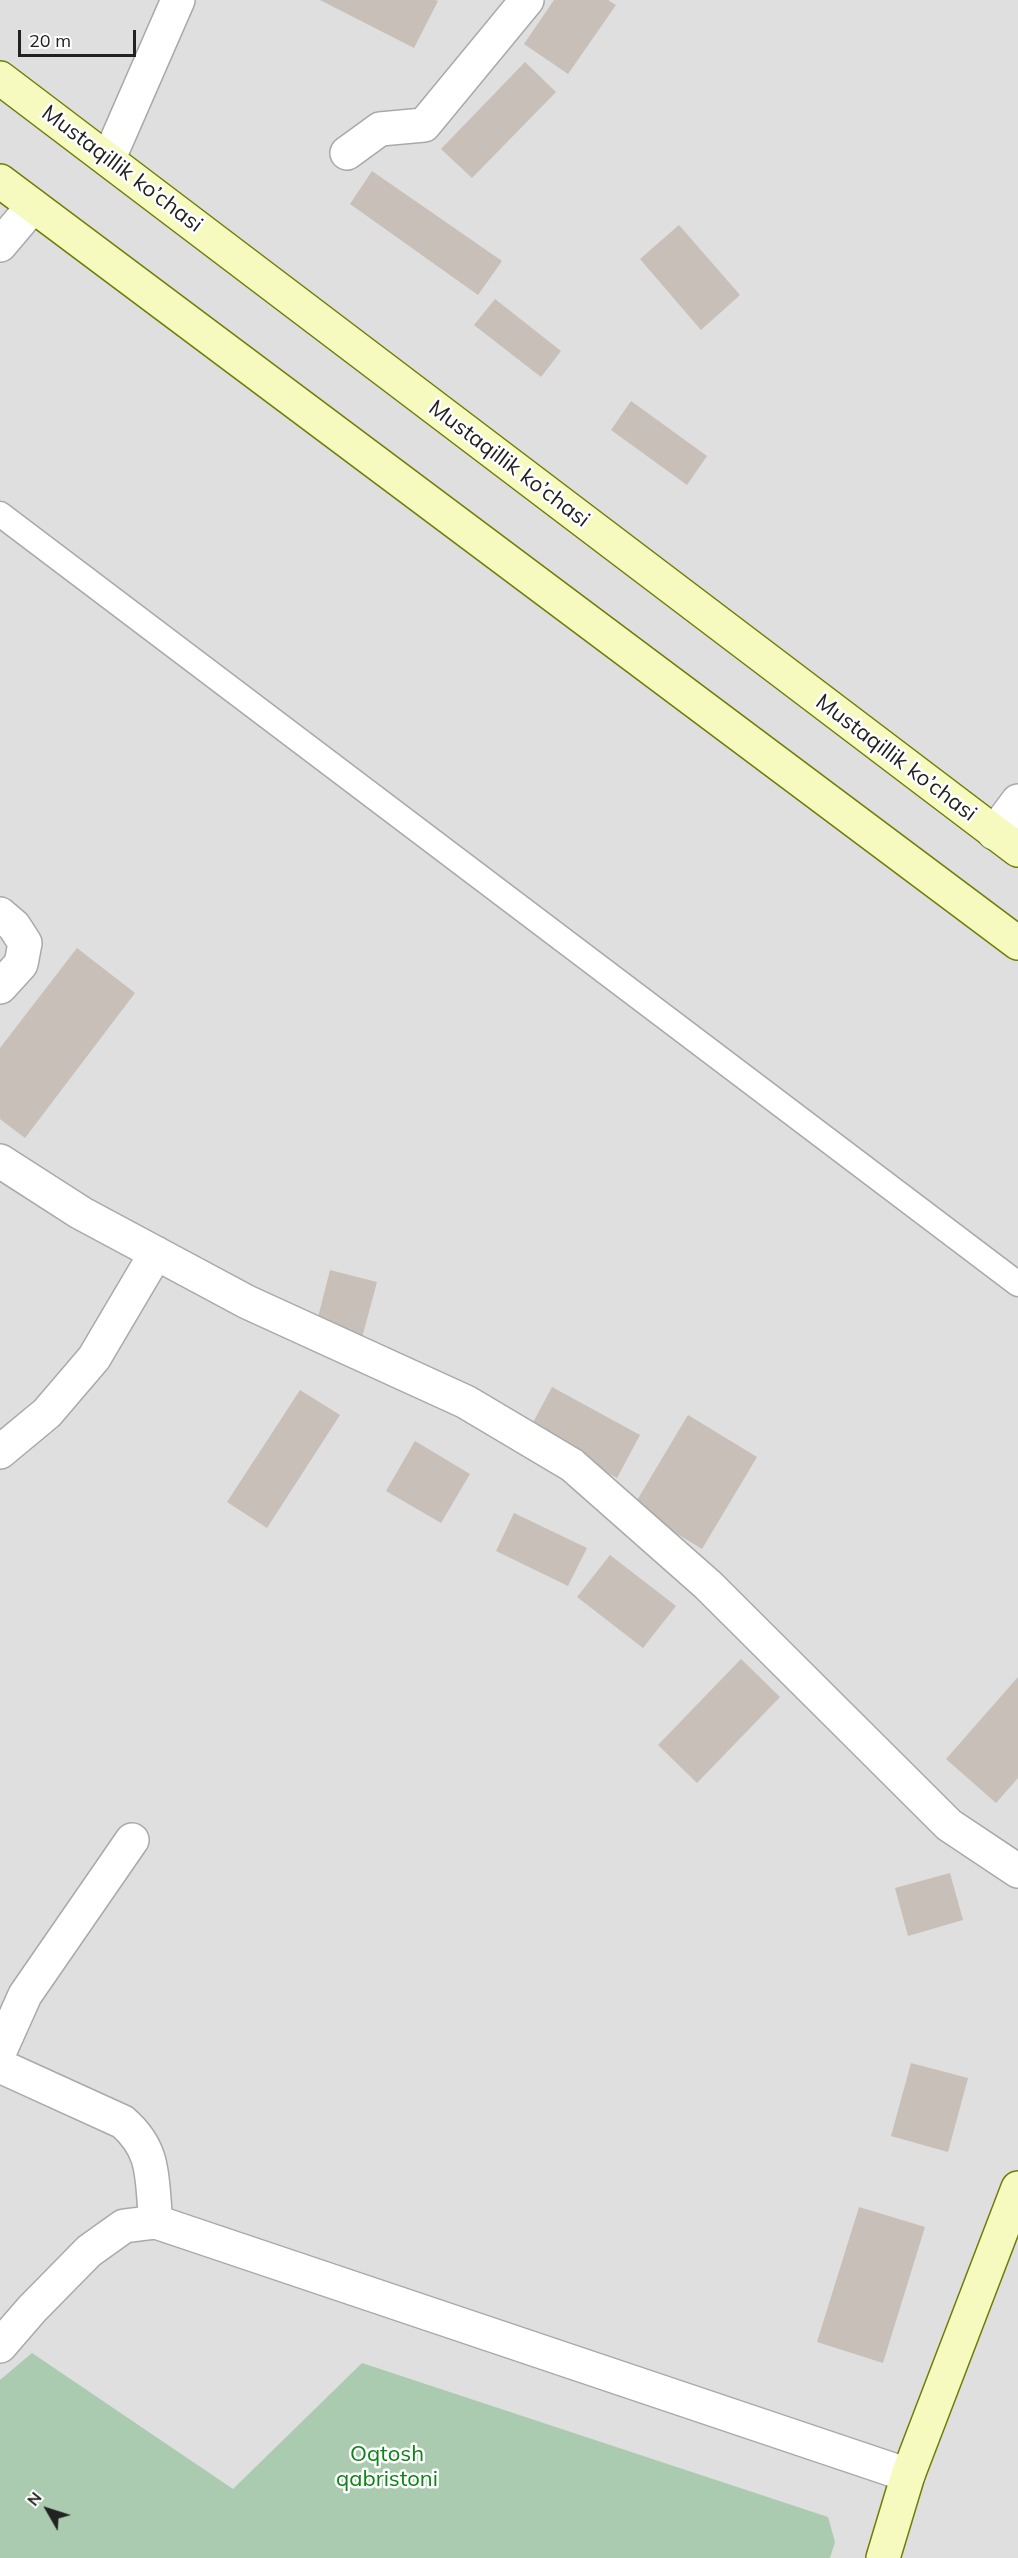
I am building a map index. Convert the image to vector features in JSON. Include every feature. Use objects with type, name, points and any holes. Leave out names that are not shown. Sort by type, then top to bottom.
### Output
[{"type":"main road","name":"Mustaqillik ko’chasi","points":[[0,78],[109,158],[1006,841]]},
{"type":"main road","points":[[0,181],[1018,943]]},
{"type":"main road","points":[[883,2558],[908,2475],[1018,2188]]},
{"type":"street","points":[[109,158],[178,0]]},
{"type":"street","points":[[347,153],[380,129],[424,125],[527,0]]},
{"type":"street","points":[[0,245],[33,206]]},
{"type":"street","points":[[1006,841],[1018,801]]},
{"type":"street","points":[[0,914],[14,926],[25,943],[21,964],[0,987]]},
{"type":"street","points":[[0,1161],[81,1213],[156,1254],[247,1302],[466,1402],[572,1465],[708,1584],[949,1825],[1018,1871]]},
{"type":"street","points":[[0,1452],[47,1413],[94,1358],[156,1254]]},
{"type":"street","points":[[0,2051],[25,1995],[132,1840]]},
{"type":"street","points":[[0,2066],[123,2121],[139,2136],[149,2157],[156,2222]]},
{"type":"street","points":[[0,2346],[32,2309],[89,2252],[124,2226],[156,2222],[908,2475]]},
{"type":"lane","points":[[0,514],[1018,1284]]},
{"type":"shaded area","points":[[0,0],[1018,0],[1018,2558],[0,2558]]},
{"type":"green space","name":"Oqtosh qabristoni","points":[[32,2353],[233,2489],[362,2363],[828,2517],[835,2542],[830,2558],[0,2558],[0,2380]]},
{"type":"building","points":[[320,0],[435,0],[438,1],[414,48]]},
{"type":"building","points":[[554,0],[608,0],[616,5],[568,74],[524,44]]},
{"type":"building","points":[[525,62],[556,92],[472,178],[441,149]]},
{"type":"building","points":[[372,171],[502,261],[478,295],[350,204]]},
{"type":"building","points":[[679,225],[740,295],[701,330],[640,259]]},
{"type":"building","points":[[495,299],[561,351],[541,377],[474,325]]},
{"type":"building","points":[[631,401],[707,456],[687,485],[611,430]]},
{"type":"building","points":[[77,948],[135,993],[25,1138],[0,1119],[0,1048]]},
{"type":"building","points":[[330,1270],[377,1282],[359,1349],[313,1337]]},
{"type":"building","points":[[552,1387],[640,1435],[617,1478],[529,1430]]},
{"type":"building","points":[[300,1390],[340,1415],[267,1528],[227,1502]]},
{"type":"building","points":[[688,1415],[757,1457],[702,1549],[633,1507]]},
{"type":"building","points":[[415,1441],[470,1474],[441,1523],[386,1491]]},
{"type":"building","points":[[514,1513],[587,1548],[568,1586],[496,1551]]},
{"type":"building","points":[[610,1555],[676,1606],[643,1648],[577,1597]]},
{"type":"building","points":[[741,1659],[780,1697],[697,1783],[658,1745]]},
{"type":"building","points":[[1018,1677],[1018,1778],[996,1803],[946,1759]]},
{"type":"building","points":[[950,1873],[963,1920],[908,1936],[895,1888]]},
{"type":"building","points":[[911,2063],[968,2078],[948,2152],[891,2136]]},
{"type":"building","points":[[859,2207],[925,2227],[883,2363],[817,2342]]}]
